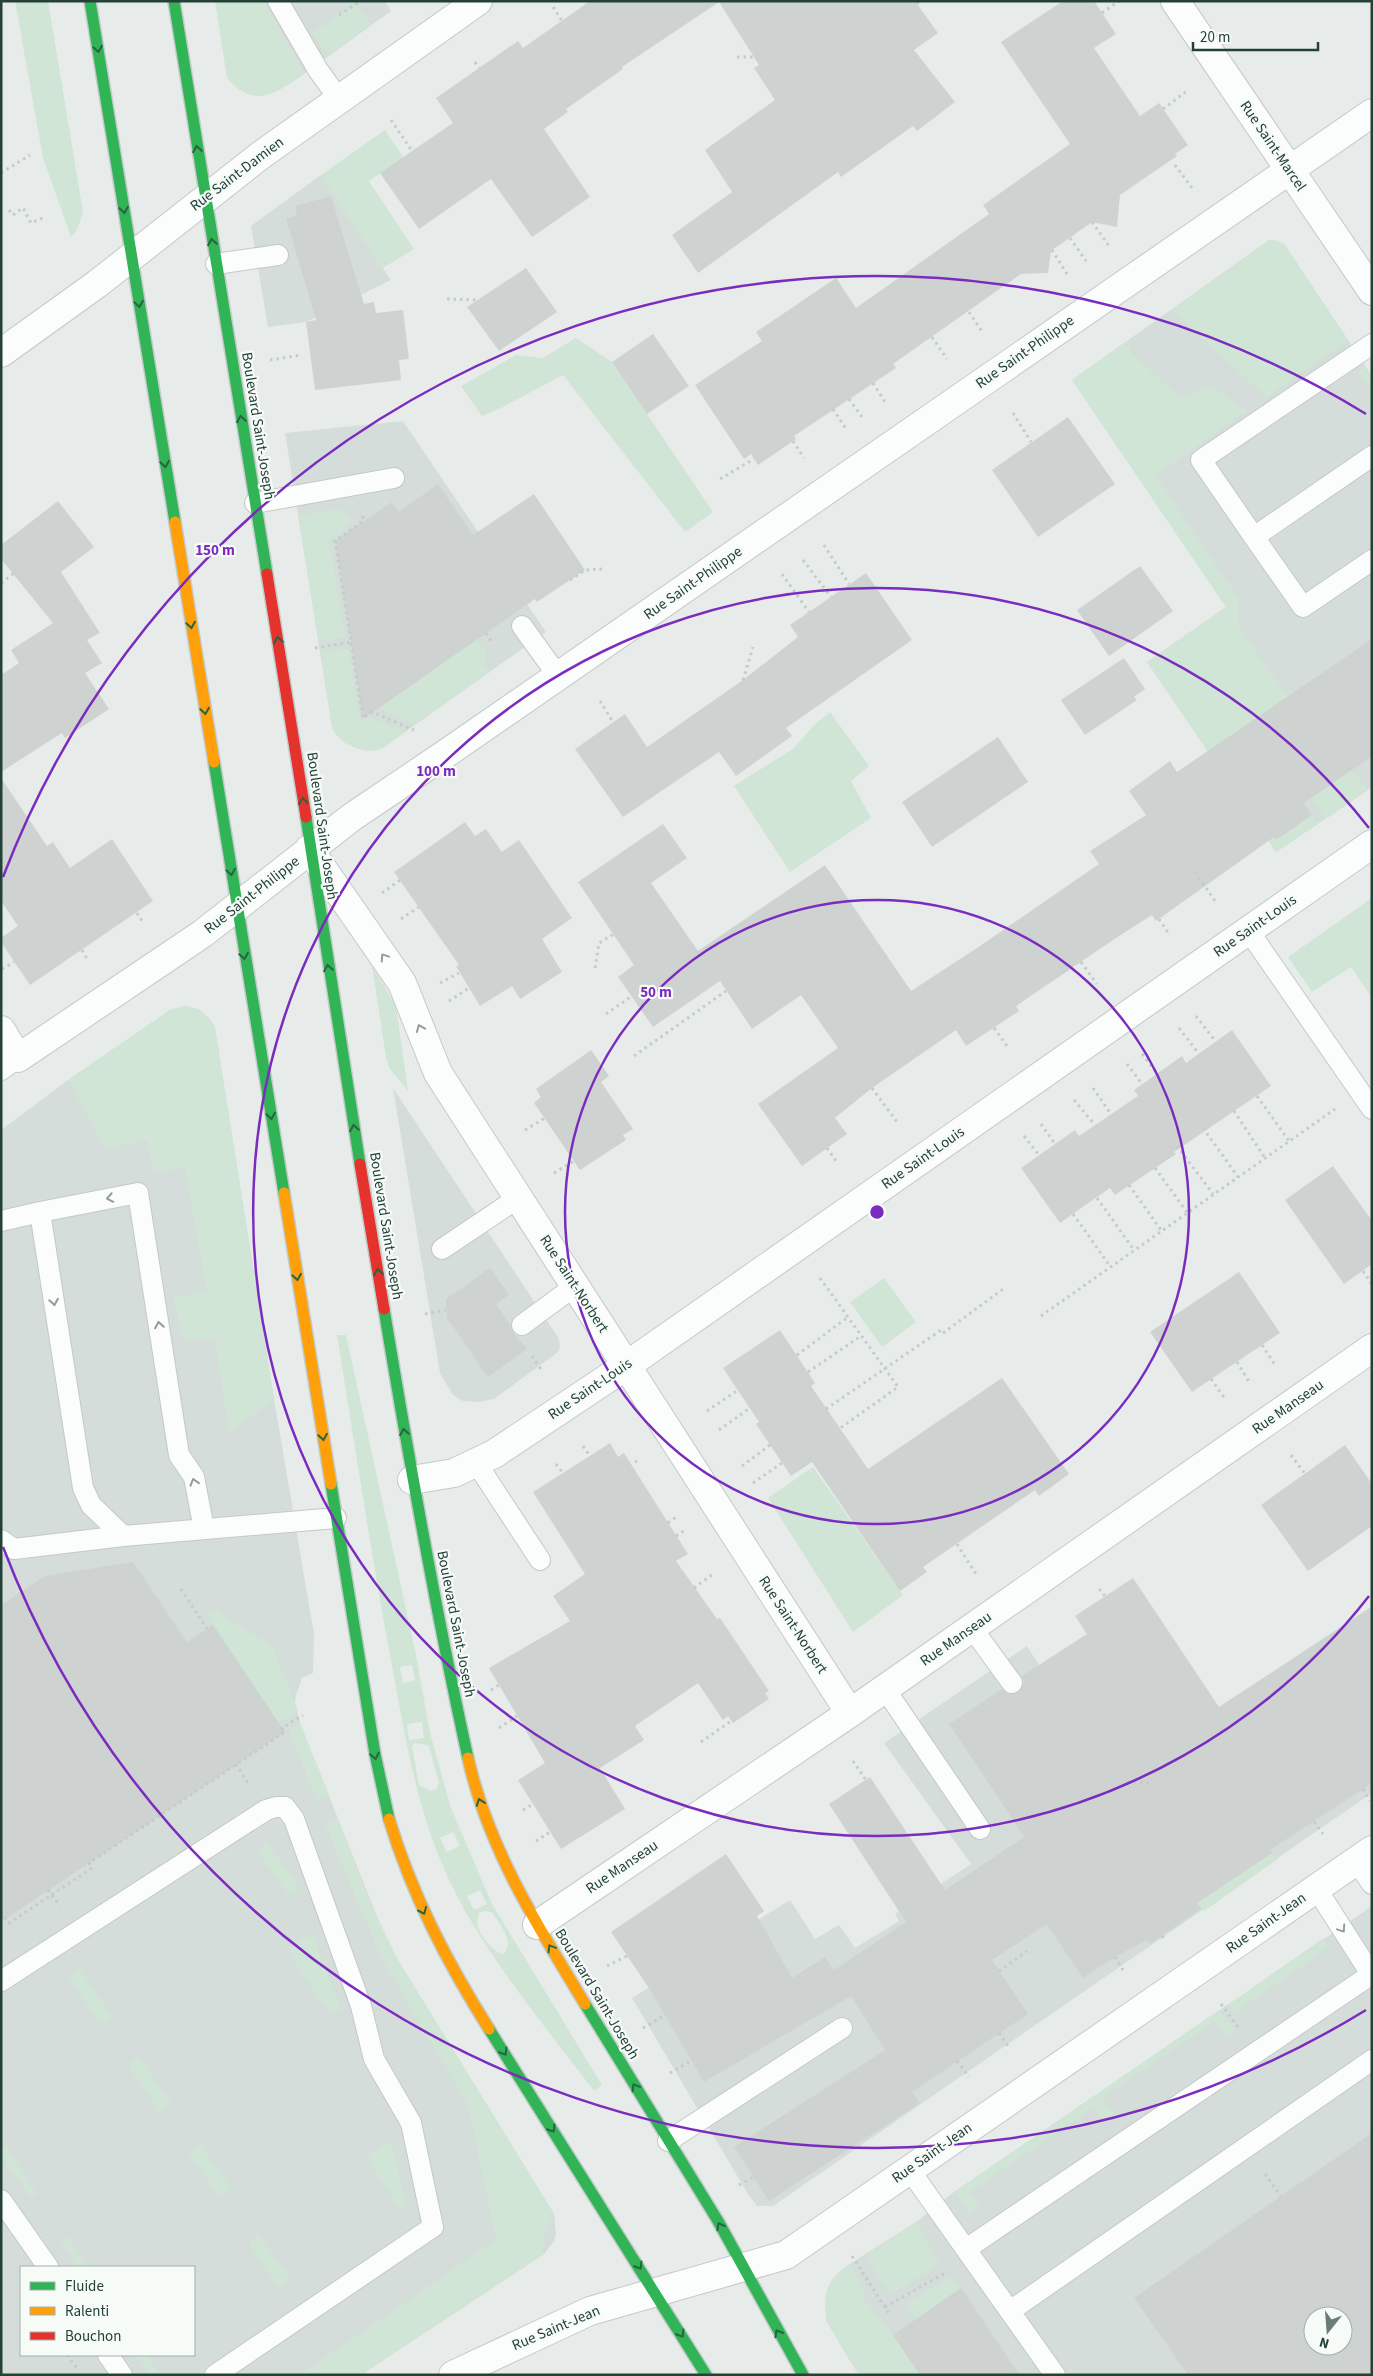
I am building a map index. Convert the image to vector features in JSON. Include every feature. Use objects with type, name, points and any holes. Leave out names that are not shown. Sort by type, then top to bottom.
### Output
[{"type":"main road","points":[[90,1],[336,1518],[385,1806],[400,1856],[416,1897],[454,1973],[706,2375]]},
{"type":"main road","name":"Boulevard Saint-Joseph","points":[[174,1],[295,743],[309,849],[412,1480],[447,1662],[474,1784],[510,1874],[537,1924],[718,2221],[742,2269],[803,2375]]},
{"type":"street","name":"Rue Saint-Damien","points":[[1,353],[132,256],[205,197],[478,1]]},
{"type":"street","name":"Rue Saint-Marcel","points":[[1175,1],[1372,291]]},
{"type":"street","name":"Rue Saint-Philippe","points":[[10,1064],[202,934],[352,817],[1372,113]]},
{"type":"street","name":"Rue Saint-Louis","points":[[412,1480],[454,1473],[476,1464],[626,1366],[1372,844]]},
{"type":"street","name":"Rue Saint-Norbert","points":[[309,849],[402,983],[438,1073],[850,1713]]},
{"type":"street","points":[[1,1030],[10,1064]]},
{"type":"street","name":"Rue Manseau","points":[[537,1924],[885,1689],[1372,1348]]},
{"type":"street","name":"Rue Saint-Jean","points":[[453,2375],[490,2366],[590,2311],[656,2294],[786,2255],[1364,1855]]},
{"type":"lane","points":[[278,1],[318,70],[339,99]]},
{"type":"lane","points":[[216,264],[278,255]]},
{"type":"lane","points":[[1372,344],[1201,460],[1303,607],[1372,560]]},
{"type":"lane","points":[[1254,537],[1372,456]]},
{"type":"lane","points":[[255,503],[394,478]]},
{"type":"lane","points":[[522,626],[558,676]]},
{"type":"lane","points":[[1248,930],[1372,1108]]},
{"type":"lane","points":[[1,1222],[40,1212],[138,1193],[179,1454],[194,1477],[204,1529]]},
{"type":"lane","points":[[442,1248],[518,1198]]},
{"type":"lane","points":[[40,1212],[82,1488],[91,1505],[123,1536]]},
{"type":"lane","points":[[522,1324],[575,1286]]},
{"type":"lane","points":[[476,1464],[540,1560]]},
{"type":"lane","points":[[1,1540],[14,1549],[123,1536],[336,1518]]},
{"type":"lane","points":[[972,1628],[1012,1683]]},
{"type":"lane","points":[[885,1689],[980,1829]]},
{"type":"lane","points":[[1,1981],[266,1810],[276,1807],[285,1808],[294,1819],[361,2006],[374,2059],[413,2128],[433,2227],[215,2375]]},
{"type":"lane","points":[[1364,1855],[1372,1884]]},
{"type":"lane","points":[[966,2249],[1372,1974],[1316,1888]]},
{"type":"lane","points":[[668,2141],[842,2028]]},
{"type":"lane","points":[[1010,2311],[1372,2060]]},
{"type":"lane","points":[[909,2170],[1055,2375]]},
{"type":"lane","points":[[1,2200],[47,2266]]},
{"type":"lane","points":[[109,2356],[122,2375]]},
{"type":"path","points":[[339,15],[360,1]]},
{"type":"path","points":[[1102,13],[1120,1]]},
{"type":"path","points":[[553,7],[562,21]]},
{"type":"path","points":[[737,57],[754,57]]},
{"type":"path","points":[[475,62],[479,68]]},
{"type":"path","points":[[1163,109],[1187,90]]},
{"type":"path","points":[[391,120],[412,151]]},
{"type":"path","points":[[1,172],[30,155]]},
{"type":"path","points":[[1175,165],[1192,188]]},
{"type":"path","points":[[9,210],[13,215],[22,208],[31,223],[43,218]]},
{"type":"path","points":[[1092,222],[1109,246]]},
{"type":"path","points":[[1070,238],[1086,261]]},
{"type":"path","points":[[1052,250],[1068,274]]},
{"type":"path","points":[[447,299],[478,300]]},
{"type":"path","points":[[968,312],[983,333]]},
{"type":"path","points":[[932,337],[946,359]]},
{"type":"path","points":[[267,360],[301,355]]},
{"type":"path","points":[[873,383],[885,402]]},
{"type":"path","points":[[849,399],[862,418]]},
{"type":"path","points":[[833,410],[846,429]]},
{"type":"path","points":[[1013,413],[1031,442]]},
{"type":"path","points":[[793,441],[804,458]]},
{"type":"path","points":[[720,479],[754,459]]},
{"type":"path","points":[[364,521],[334,541],[364,718],[372,712],[414,730]]},
{"type":"path","points":[[824,545],[849,584]]},
{"type":"path","points":[[802,560],[831,596]]},
{"type":"path","points":[[570,580],[585,570],[602,569]]},
{"type":"path","points":[[1,582],[13,574]]},
{"type":"path","points":[[782,574],[809,612]]},
{"type":"path","points":[[315,648],[351,642]]},
{"type":"path","points":[[743,680],[753,647]]},
{"type":"path","points":[[600,701],[614,722]]},
{"type":"path","points":[[1195,872],[1215,901]]},
{"type":"path","points":[[375,898],[400,880]]},
{"type":"path","points":[[399,920],[419,907]]},
{"type":"path","points":[[137,913],[142,921]]},
{"type":"path","points":[[1159,919],[1169,934]]},
{"type":"path","points":[[595,968],[599,943],[614,934]]},
{"type":"path","points":[[82,950],[87,959]]},
{"type":"path","points":[[2,969],[14,962]]},
{"type":"path","points":[[1081,962],[1097,984]]},
{"type":"path","points":[[433,987],[460,972]]},
{"type":"path","points":[[444,1004],[469,988]]},
{"type":"path","points":[[634,1056],[726,991]]},
{"type":"path","points":[[606,1014],[632,996]]},
{"type":"path","points":[[1196,1016],[1216,1042]]},
{"type":"path","points":[[994,1028],[1007,1046]]},
{"type":"path","points":[[1179,1028],[1199,1054]]},
{"type":"path","points":[[1142,1054],[1157,1073]]},
{"type":"path","points":[[1127,1064],[1142,1084]]},
{"type":"path","points":[[872,1088],[897,1122]]},
{"type":"path","points":[[1093,1088],[1111,1114]]},
{"type":"path","points":[[1256,1096],[1289,1141]]},
{"type":"path","points":[[1074,1100],[1095,1125]]},
{"type":"path","points":[[1234,1112],[1265,1158]]},
{"type":"path","points":[[525,1130],[545,1118]]},
{"type":"path","points":[[1041,1316],[1318,1121]]},
{"type":"path","points":[[1041,1124],[1056,1144]]},
{"type":"path","points":[[1203,1128],[1238,1177]]},
{"type":"path","points":[[1024,1136],[1039,1156]]},
{"type":"path","points":[[1178,1146],[1213,1194]]},
{"type":"path","points":[[827,1148],[838,1164]]},
{"type":"path","points":[[554,1173],[574,1161]]},
{"type":"path","points":[[1155,1168],[1187,1212]]},
{"type":"path","points":[[1129,1185],[1161,1230]]},
{"type":"path","points":[[1097,1198],[1134,1250]]},
{"type":"path","points":[[1073,1214],[1110,1266]]},
{"type":"path","points":[[1363,1271],[1372,1284]]},
{"type":"path","points":[[820,1278],[898,1387],[839,1429]]},
{"type":"path","points":[[826,1409],[1006,1287]]},
{"type":"path","points":[[425,1314],[446,1310]]},
{"type":"path","points":[[797,1355],[848,1317]]},
{"type":"path","points":[[808,1372],[861,1335]]},
{"type":"path","points":[[1262,1346],[1275,1365]]},
{"type":"path","points":[[1237,1362],[1250,1383]]},
{"type":"path","points":[[1211,1379],[1226,1400]]},
{"type":"path","points":[[707,1411],[738,1390]]},
{"type":"path","points":[[719,1430],[750,1408]]},
{"type":"path","points":[[742,1466],[770,1445]]},
{"type":"path","points":[[583,1446],[590,1456]]},
{"type":"path","points":[[1291,1455],[1305,1474]]},
{"type":"path","points":[[634,1462],[639,1460]]},
{"type":"path","points":[[753,1483],[782,1463]]},
{"type":"path","points":[[556,1464],[563,1473]]},
{"type":"path","points":[[668,1523],[676,1516]]},
{"type":"path","points":[[676,1536],[685,1530]]},
{"type":"path","points":[[956,1544],[976,1574]]},
{"type":"path","points":[[694,1588],[713,1574]]},
{"type":"path","points":[[181,1589],[207,1629]]},
{"type":"path","points":[[1099,1589],[1105,1596]]},
{"type":"path","points":[[487,1692],[499,1685]]},
{"type":"path","points":[[1,1912],[9,1923],[92,1868],[89,1863],[285,1732],[282,1728],[303,1715]]},
{"type":"path","points":[[495,1730],[517,1716]]},
{"type":"path","points":[[701,1742],[731,1721]]},
{"type":"path","points":[[852,1761],[866,1780]]},
{"type":"path","points":[[1128,1782],[1152,1783]]},
{"type":"path","points":[[1363,1789],[1370,1801]]},
{"type":"path","points":[[520,1812],[533,1804]]},
{"type":"path","points":[[1314,1822],[1323,1834]]},
{"type":"path","points":[[532,1843],[550,1832]]},
{"type":"path","points":[[48,1890],[51,1895]]},
{"type":"path","points":[[1162,1936],[1166,1941]]},
{"type":"path","points":[[999,1971],[1026,1951]]},
{"type":"path","points":[[608,1966],[627,1956]]},
{"type":"path","points":[[1115,1958],[1123,1970]]},
{"type":"path","points":[[1221,2004],[1240,2029]]},
{"type":"path","points":[[643,2028],[665,2015]]},
{"type":"path","points":[[999,2033],[1010,2049]]},
{"type":"path","points":[[670,2072],[692,2060]]},
{"type":"path","points":[[957,2061],[969,2077]]},
{"type":"path","points":[[737,2186],[754,2177]]},
{"type":"path","points":[[852,2256],[890,2315]]},
{"type":"path","points":[[885,2307],[948,2271]]},
{"type":"path","points":[[68,2356],[81,2375]]},
{"type":"shaded area","points":[[263,1],[385,1],[391,11],[304,74]]},
{"type":"shaded area","points":[[321,175],[391,280],[306,322],[268,327],[251,226]]},
{"type":"shaded area","points":[[1269,240],[1278,241],[1285,245],[1372,376],[1372,787],[1276,852],[1147,662],[1226,607],[1072,380]]},
{"type":"shaded area","points":[[403,421],[546,632],[381,749],[370,750],[357,748],[345,743],[336,735],[332,727],[285,433]]},
{"type":"shaded area","points":[[185,1006],[199,1009],[210,1019],[215,1028],[274,1399],[314,1634],[313,1673],[302,1678],[296,1695],[295,1703],[300,1723],[382,1929],[398,1960],[554,2214],[556,2233],[554,2241],[544,2254],[361,2375],[1,2375],[1,1130],[68,1080],[170,1010]]},
{"type":"shaded area","points":[[393,1088],[559,1339],[560,1347],[558,1352],[494,1399],[478,1402],[463,1401],[453,1395],[440,1373]]},
{"type":"shaded area","points":[[1372,1606],[1372,1793],[773,2206],[757,2206],[748,2194],[632,1998],[790,1900],[815,1939],[839,1925],[855,1948],[899,1921],[895,1914],[971,1864],[884,1743],[1027,1646],[1039,1665],[1180,1727],[1224,1704]]},
{"type":"shaded area","points":[[1372,1906],[1372,2375],[859,2375],[827,2322],[825,2305],[835,2277],[845,2267],[916,2222],[954,2192]]},
{"type":"green space","points":[[15,1],[48,1],[83,212],[77,230],[71,237],[43,158]]},
{"type":"green space","points":[[215,1],[263,1],[304,74],[275,92],[266,95],[256,96],[247,94],[237,88],[227,78]]},
{"type":"green space","points":[[356,4],[371,24],[328,55],[312,33]]},
{"type":"green space","points":[[385,130],[403,157],[369,181],[414,249],[383,268],[321,175]]},
{"type":"green space","points":[[1269,240],[1278,241],[1285,245],[1348,341],[1267,397],[1172,310]]},
{"type":"green space","points":[[576,338],[612,362],[713,512],[685,532],[563,375],[482,416],[461,386],[516,355],[543,358]]},
{"type":"green space","points":[[1127,341],[1133,355],[1181,399],[1210,386],[1247,411],[1155,475],[1239,599],[1238,624],[1287,697],[1208,751],[1147,662],[1226,607],[1072,380]]},
{"type":"green space","points":[[1365,366],[1372,376],[1372,392],[1358,371]]},
{"type":"green space","points":[[340,509],[353,523],[329,540],[345,637],[319,641],[298,516]]},
{"type":"green space","points":[[477,639],[487,653],[484,665],[490,672],[414,725],[379,708]]},
{"type":"green space","points":[[348,648],[360,721],[367,716],[405,732],[382,748],[368,751],[360,750],[347,743],[332,727],[321,652]]},
{"type":"green space","points":[[830,712],[869,766],[851,781],[871,818],[790,872],[734,786],[794,748],[815,724]]},
{"type":"green space","points":[[1352,770],[1368,790],[1326,819],[1311,798]]},
{"type":"green space","points":[[1312,815],[1318,824],[1276,852],[1264,832],[1269,829],[1276,840]]},
{"type":"green space","points":[[1372,898],[1372,998],[1351,967],[1312,992],[1288,957]]},
{"type":"green space","points":[[372,966],[396,1006],[408,1091],[389,1068]]},
{"type":"green space","points":[[185,1006],[203,1013],[215,1028],[274,1399],[229,1432],[215,1338],[183,1341],[173,1298],[207,1291],[185,1168],[154,1172],[147,1140],[106,1149],[68,1080],[170,1010]]},
{"type":"green space","points":[[884,1278],[916,1322],[882,1347],[850,1302]]},
{"type":"green space","points":[[337,1335],[346,1335],[416,1655],[430,1733],[451,1808],[492,1904],[602,2085],[594,2091],[511,1982],[473,1925],[442,1864],[423,1812],[399,1705],[375,1572]],"holes":[[[412,1665],[415,1680],[403,1683],[400,1667]],[[422,1722],[424,1738],[409,1740],[407,1724]],[[416,1743],[429,1746],[439,1783],[437,1789],[431,1791],[419,1785],[412,1746]],[[453,1832],[460,1846],[447,1852],[440,1838]],[[480,1890],[487,1904],[474,1910],[467,1896]],[[485,1911],[492,1912],[507,1938],[508,1944],[504,1954],[495,1950],[483,1936],[477,1920],[479,1913]]]},
{"type":"green space","points":[[813,1467],[903,1595],[853,1632],[768,1498]]},
{"type":"green space","points":[[213,1609],[272,1646],[298,1711],[279,1723],[206,1614]]},
{"type":"green space","points":[[300,1723],[329,1795],[317,1801],[289,1731]]},
{"type":"green space","points":[[338,1819],[369,1900],[398,1960],[554,2214],[545,2233],[544,2254],[361,2375],[322,2375],[315,2370],[307,2375],[300,2375],[496,2240],[469,2107],[381,1957],[325,1824]]},
{"type":"green space","points":[[267,1842],[300,1889],[290,1896],[257,1850]]},
{"type":"green space","points":[[1272,1853],[1278,1859],[1204,1911],[1197,1903]]},
{"type":"green space","points":[[307,1937],[314,1938],[341,2010],[333,2012],[323,2005],[291,1956],[292,1947]]},
{"type":"green space","points":[[1322,1939],[1329,1947],[1233,2012],[1228,2005]]},
{"type":"green space","points":[[79,1969],[112,2016],[100,2024],[68,1977]]},
{"type":"green space","points":[[1219,2010],[1236,2032],[1228,2038],[1214,2021],[1102,2098],[1115,2116],[1107,2123],[1094,2107],[970,2192],[980,2206],[969,2214],[954,2192]]},
{"type":"green space","points":[[139,2057],[172,2104],[160,2112],[128,2066]]},
{"type":"green space","points":[[200,2144],[232,2190],[220,2198],[188,2152]]},
{"type":"green space","points":[[385,2144],[392,2145],[406,2205],[400,2208],[368,2161],[369,2155]]},
{"type":"green space","points":[[6,2146],[37,2194],[31,2198],[1,2153],[1,2149]]},
{"type":"green space","points":[[916,2222],[940,2264],[890,2294],[866,2255]]},
{"type":"green space","points":[[259,2235],[292,2281],[280,2289],[248,2243]]},
{"type":"green space","points":[[67,2236],[86,2266],[77,2266],[60,2240]]},
{"type":"green space","points":[[850,2264],[866,2291],[861,2296],[882,2320],[920,2375],[859,2375],[834,2332],[828,2318],[825,2303],[827,2289],[835,2276]]},
{"type":"green space","points":[[950,2276],[961,2288],[915,2320],[905,2304]]},
{"type":"green space","points":[[137,2356],[147,2356],[157,2371],[150,2375]]},
{"type":"building","points":[[590,1],[915,1],[938,33],[914,50],[955,102],[917,131],[913,126],[841,177],[838,172],[698,273],[672,235],[732,192],[705,150],[775,100],[754,68],[759,65],[719,2],[622,67],[623,69],[566,109],[568,112],[544,129],[590,197],[532,237],[491,179],[419,229],[380,173],[453,123],[436,98],[518,41],[523,48]]},
{"type":"building","points":[[1063,1],[1094,1],[1116,34],[1094,48],[1140,116],[1159,103],[1188,145],[1175,154],[1177,156],[1120,195],[1117,227],[1092,222],[1051,251],[1048,273],[1021,274],[893,364],[896,368],[794,436],[796,439],[758,465],[751,454],[744,459],[695,385],[762,341],[756,332],[836,278],[856,308],[989,214],[983,205],[1070,144],[1001,42]]},
{"type":"building","points":[[331,196],[364,304],[374,302],[376,313],[403,310],[409,359],[399,360],[401,380],[315,390],[306,322],[316,320],[286,219],[297,215],[295,206]]},
{"type":"building","points":[[526,268],[557,312],[499,351],[467,307]]},
{"type":"building","points":[[653,334],[689,386],[647,414],[612,362]]},
{"type":"building","points":[[1068,417],[1115,484],[1038,537],[992,470]]},
{"type":"building","points":[[438,484],[473,535],[534,494],[585,570],[537,602],[535,599],[363,719],[335,541],[392,502],[399,512]]},
{"type":"building","points":[[58,501],[94,547],[61,572],[100,633],[87,640],[102,663],[85,673],[109,709],[65,738],[62,733],[1,772],[1,675],[19,663],[11,650],[53,623],[1,559],[1,545]]},
{"type":"building","points":[[1140,566],[1173,611],[1109,656],[1077,610]]},
{"type":"building","points":[[866,573],[912,640],[786,728],[792,736],[736,776],[719,752],[623,817],[575,749],[625,714],[647,747],[743,680],[798,637],[790,625]]},
{"type":"building","points":[[1372,639],[1372,756],[1304,803],[1312,815],[1276,840],[1274,837],[1156,921],[1152,915],[1113,940],[1016,1006],[1019,1011],[966,1046],[956,1030],[872,1088],[835,1118],[847,1134],[802,1166],[758,1104],[838,1048],[801,995],[752,1029],[720,981],[653,1027],[618,977],[634,965],[578,882],[663,824],[687,858],[651,883],[698,951],[825,865],[911,991],[1099,864],[1090,851],[1146,815],[1129,791],[1170,761],[1177,772]]},
{"type":"building","points":[[1124,658],[1145,689],[1134,697],[1137,700],[1085,735],[1061,700]]},
{"type":"building","points":[[998,737],[1028,782],[932,847],[902,802]]},
{"type":"building","points":[[1,778],[47,846],[53,842],[70,868],[112,839],[153,901],[30,985],[1,942],[1,938],[18,926],[1,901]]},
{"type":"building","points":[[465,822],[475,836],[486,829],[502,852],[519,840],[572,918],[542,939],[562,972],[520,999],[512,986],[480,1006],[456,966],[459,965],[394,872]]},
{"type":"building","points":[[1232,1030],[1271,1086],[1115,1195],[1110,1188],[1060,1223],[1021,1168],[1075,1130],[1079,1136],[1138,1096],[1134,1090],[1182,1056],[1186,1063]]},
{"type":"building","points":[[591,1050],[609,1076],[601,1082],[633,1129],[623,1135],[626,1140],[580,1170],[534,1103],[541,1097],[536,1089]]},
{"type":"building","points":[[1333,1166],[1372,1221],[1372,1264],[1344,1284],[1285,1200]]},
{"type":"building","points":[[490,1268],[509,1295],[496,1304],[510,1325],[512,1332],[527,1349],[488,1377],[447,1318],[446,1299]]},
{"type":"building","points":[[1239,1272],[1280,1333],[1192,1392],[1150,1332]]},
{"type":"building","points":[[780,1330],[815,1383],[811,1386],[868,1469],[1002,1378],[1069,1474],[1039,1496],[1035,1490],[923,1567],[927,1572],[900,1591],[812,1462],[791,1476],[756,1424],[759,1422],[723,1368]]},
{"type":"building","points":[[610,1443],[618,1457],[624,1453],[688,1554],[676,1561],[717,1619],[720,1618],[769,1691],[765,1693],[769,1699],[733,1723],[728,1716],[723,1720],[698,1683],[635,1726],[644,1740],[600,1768],[625,1809],[561,1849],[518,1780],[545,1763],[489,1668],[570,1621],[553,1596],[585,1574],[533,1492]]},
{"type":"building","points":[[1345,1445],[1372,1484],[1372,1526],[1308,1571],[1261,1505]]},
{"type":"building","points":[[133,1562],[187,1642],[213,1625],[285,1732],[1,1922],[1,1605],[45,1576]]},
{"type":"building","points":[[1133,1578],[1219,1707],[1372,1607],[1372,1783],[1270,1850],[1272,1853],[1197,1903],[1201,1909],[1150,1944],[1147,1940],[1115,1957],[1083,1978],[1047,1924],[992,1960],[1028,2014],[912,2092],[920,2103],[769,2201],[734,2147],[885,2050],[851,1996],[704,2082],[649,1988],[611,1932],[726,1854],[764,1911],[757,1916],[792,1978],[825,1957],[834,1970],[906,1922],[829,1804],[870,1777],[945,1890],[1024,1837],[949,1724],[1002,1689],[1008,1694],[1019,1692],[1024,1682],[1022,1676],[1087,1634],[1075,1616]]},
{"type":"building","points":[[1372,2133],[1372,2375],[1188,2375],[1134,2298]]},
{"type":"building","points":[[961,2288],[1020,2375],[920,2375],[893,2335]]},
{"type":"traffic: fast","points":[[90,1],[175,522]]},
{"type":"traffic: fast","points":[[174,1],[267,574]]},
{"type":"traffic: fast","points":[[214,762],[284,1193]]},
{"type":"traffic: fast","points":[[306,817],[360,1164]]},
{"type":"traffic: fast","points":[[384,1309],[423,1534],[468,1758]]},
{"type":"traffic: fast","points":[[331,1484],[375,1754],[389,1819]]},
{"type":"traffic: fast","points":[[585,2004],[718,2221],[803,2375]]},
{"type":"traffic: fast","points":[[489,2029],[706,2375]]},
{"type":"traffic: slow","points":[[175,522],[214,762]]},
{"type":"traffic: slow","points":[[284,1193],[331,1484]]},
{"type":"traffic: slow","points":[[468,1758],[488,1824],[501,1855],[516,1886],[585,2004]]},
{"type":"traffic: slow","points":[[389,1819],[408,1874],[432,1927],[459,1979],[489,2029]]},
{"type":"traffic: jam","points":[[267,574],[306,817]]},
{"type":"traffic: jam","points":[[360,1164],[384,1309]]}]
